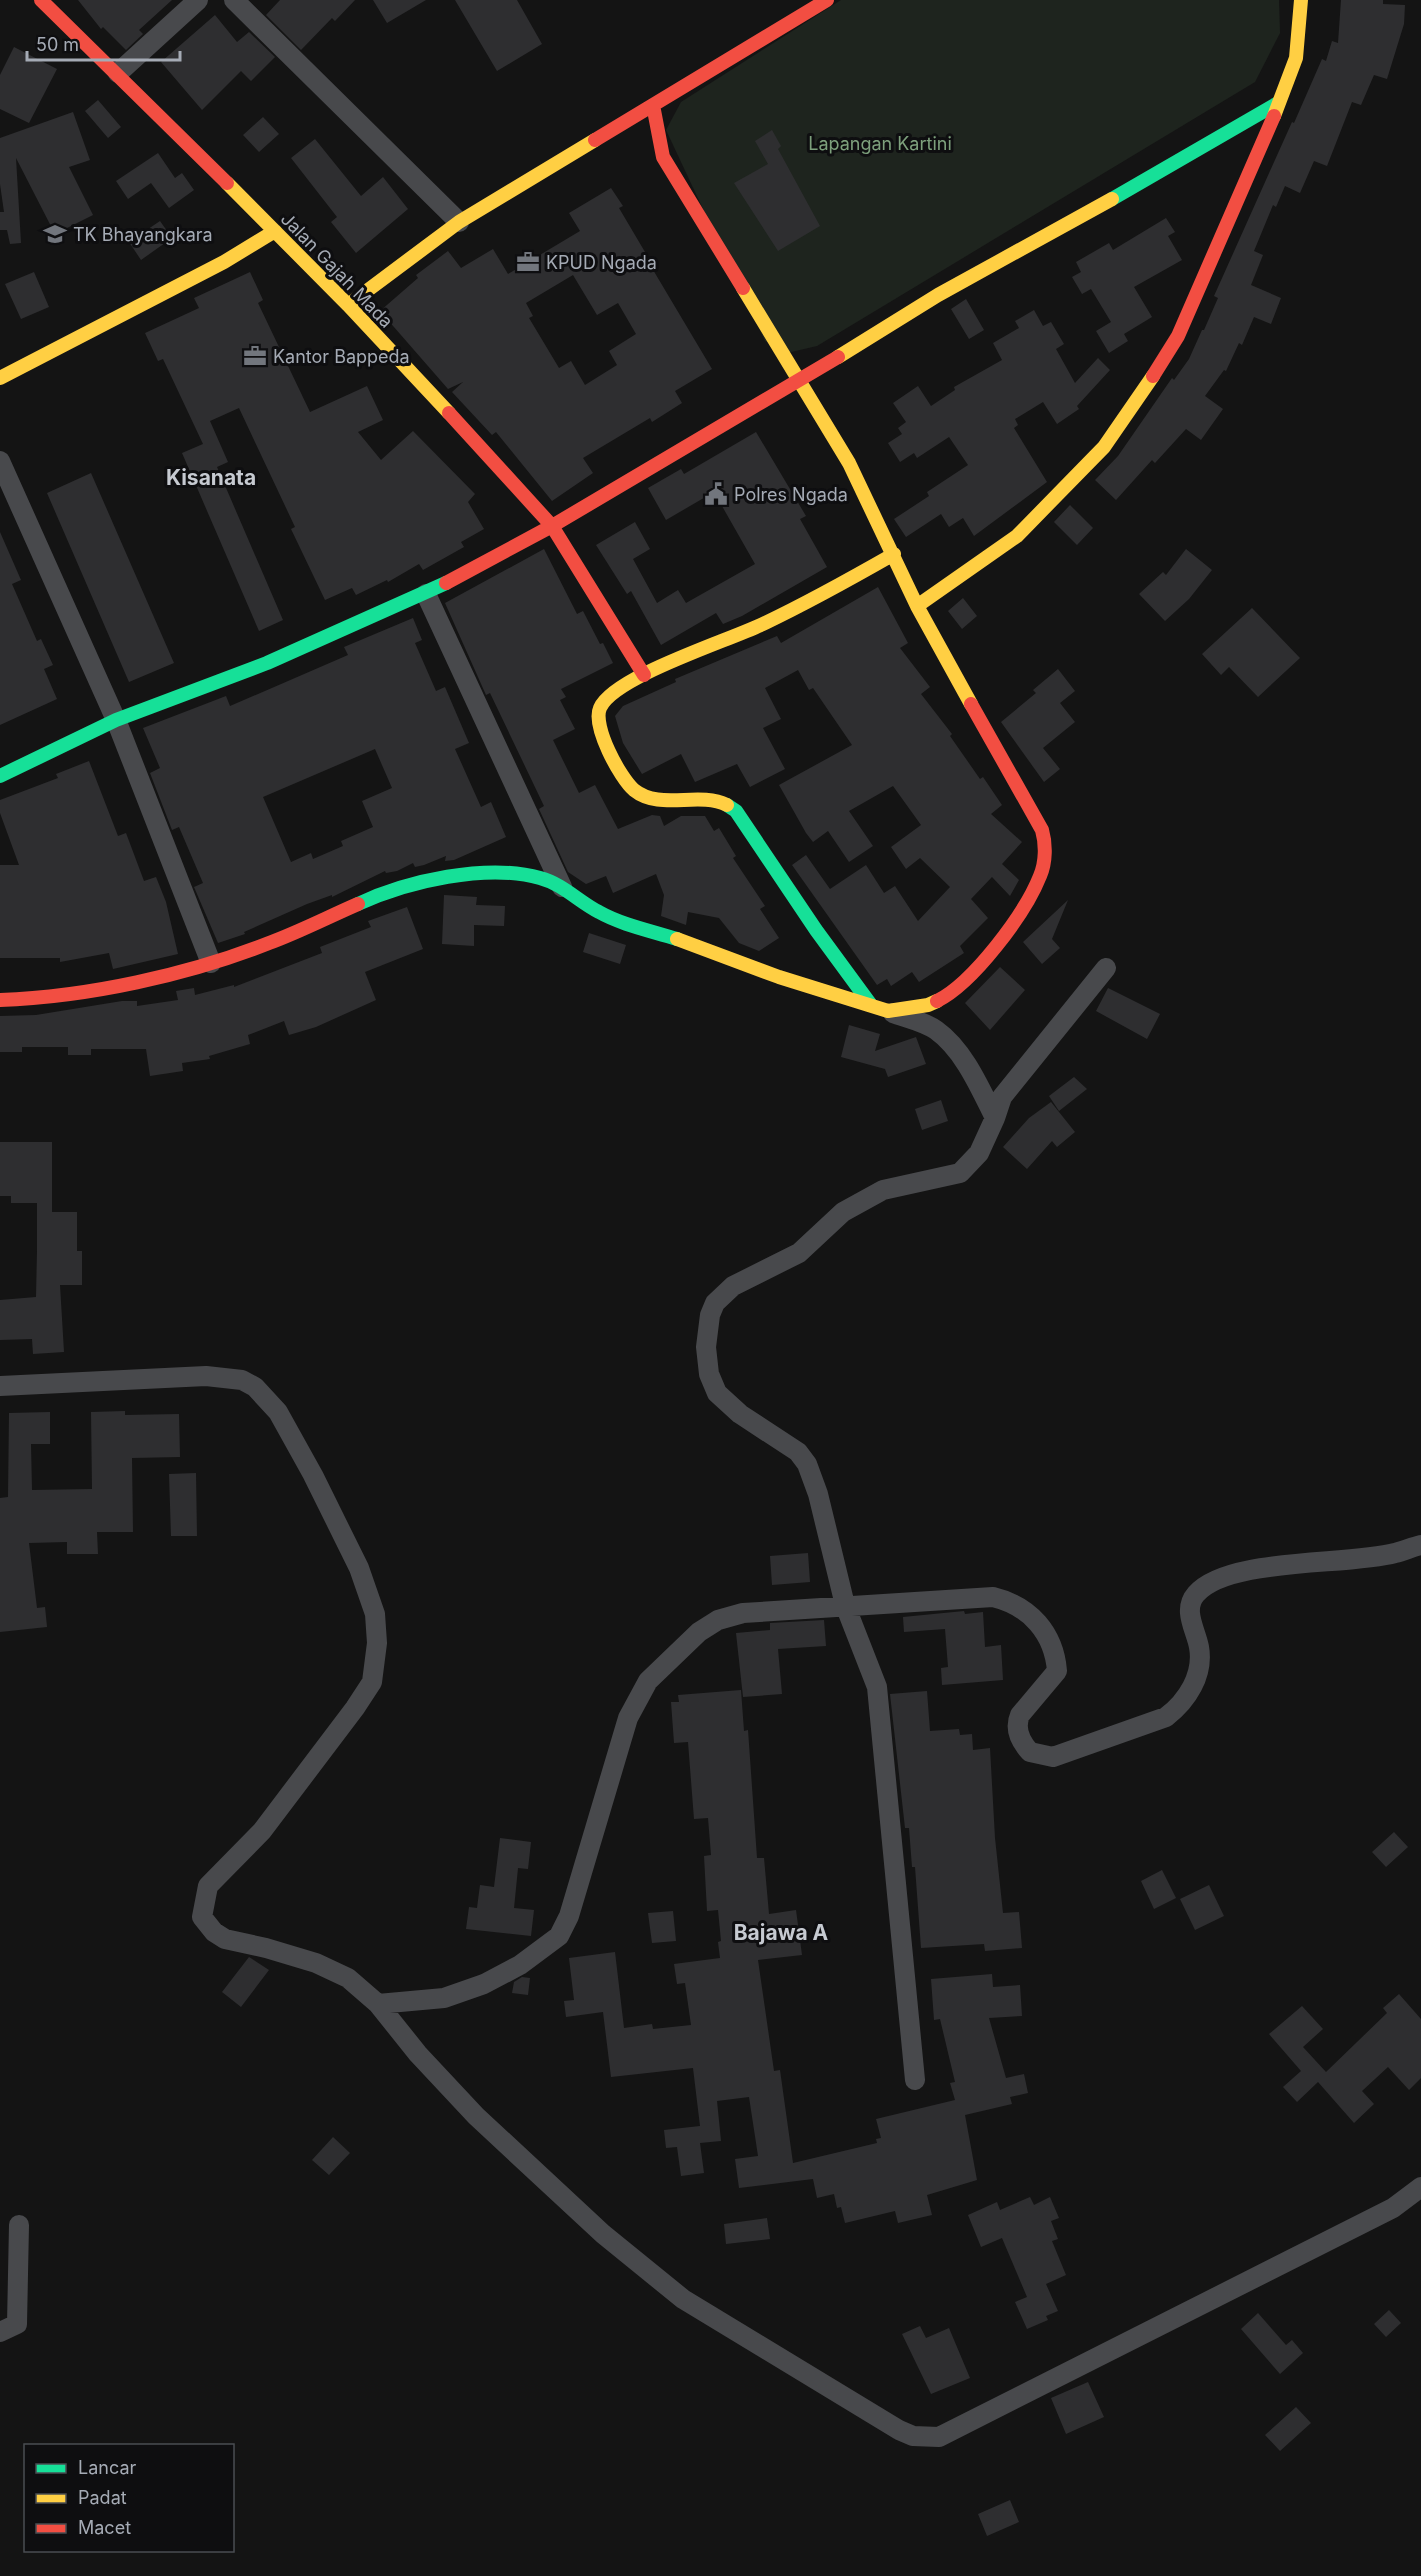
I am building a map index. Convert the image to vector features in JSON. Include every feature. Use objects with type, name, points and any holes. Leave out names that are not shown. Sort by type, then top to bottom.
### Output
[{"type":"street","name":"Jalan Gajah Mada","points":[[41,0],[118,73],[348,305],[552,526],[644,675]]},
{"type":"street","points":[[118,73],[198,0]]},
{"type":"street","points":[[234,0],[459,222]]},
{"type":"street","points":[[348,305],[459,222],[827,0]]},
{"type":"street","points":[[916,606],[1017,536],[1104,447],[1178,336],[1255,164],[1296,58],[1301,28],[1301,0]]},
{"type":"street","points":[[0,776],[116,720],[267,663],[426,594],[552,526],[938,295],[1121,195],[1278,103]]},
{"type":"street","points":[[653,105],[663,158],[849,463],[894,554],[916,606],[1042,830],[1046,844],[1041,875],[1011,927],[969,978],[951,994],[928,1005],[879,1008]]},
{"type":"street","points":[[614,127],[663,158]]},
{"type":"street","points":[[0,378],[224,262],[275,231]]},
{"type":"street","points":[[0,461],[116,720],[212,963]]},
{"type":"street","points":[[879,1008],[816,930],[736,811],[724,802],[714,799],[655,798],[635,791],[627,783],[601,732],[597,717],[600,706],[607,699],[644,675],[748,632],[894,554]]},
{"type":"street","points":[[426,594],[562,887]]},
{"type":"street","points":[[0,1000],[34,999],[88,992],[212,963],[270,943],[390,889],[420,882],[485,873],[511,872],[542,878],[562,887],[586,905],[619,920],[935,1029],[950,1042],[977,1082],[995,1118]]},
{"type":"street","points":[[915,2080],[877,1687],[845,1605],[818,1494],[807,1464],[798,1452],[740,1414],[717,1393],[707,1361],[710,1315],[716,1303],[733,1286],[798,1253],[843,1212],[883,1190],[960,1173],[979,1153],[1002,1097],[1106,968]]},
{"type":"street","points":[[0,1386],[206,1376],[242,1380],[255,1387],[278,1412],[334,1514],[359,1568],[375,1614],[377,1643],[372,1682],[262,1831],[208,1886],[202,1917],[214,1932],[225,1939],[316,1963],[348,1978],[378,2004],[418,2054],[476,2116],[603,2234],[683,2299],[899,2430],[913,2436],[939,2437],[1393,2208],[1421,2187]]},
{"type":"street","points":[[378,2004],[444,1998],[484,1984],[520,1965],[559,1936],[569,1916],[628,1718],[648,1681],[699,1632],[718,1620],[743,1613],[993,1597],[1020,1607],[1033,1616],[1051,1639],[1057,1671],[1020,1715],[1017,1723],[1019,1735],[1029,1752],[1053,1757],[1166,1717],[1178,1708],[1195,1681],[1200,1665],[1199,1647],[1190,1617],[1191,1603],[1197,1593],[1207,1586],[1224,1577],[1285,1565],[1394,1554],[1421,1545]]},
{"type":"street","points":[[0,2332],[17,2324],[20,2225]]},
{"type":"green space","name":"Lapangan Kartini","points":[[841,0],[1279,0],[1280,33],[1255,82],[817,346],[787,353],[765,341],[666,130],[681,102]]},
{"type":"building","points":[[78,0],[172,0],[139,30],[143,34],[126,50],[103,27],[101,29]]},
{"type":"building","points":[[280,0],[355,0],[335,21],[332,18],[301,50],[266,15]]},
{"type":"building","points":[[373,0],[426,0],[387,23]]},
{"type":"building","points":[[455,0],[517,0],[542,44],[497,71]]},
{"type":"building","points":[[1341,0],[1383,0],[1383,4],[1405,5],[1404,24],[1387,79],[1374,75],[1361,105],[1352,102],[1327,166],[1314,161],[1300,193],[1285,186],[1276,207],[1273,205],[1254,251],[1263,255],[1251,285],[1281,298],[1271,324],[1254,317],[1242,345],[1239,343],[1226,371],[1224,370],[1205,396],[1223,409],[1201,440],[1186,429],[1155,463],[1152,460],[1116,500],[1095,480],[1118,456],[1172,378],[1174,380],[1189,359],[1204,330],[1218,298],[1214,296],[1292,122],[1294,123],[1322,59],[1326,61],[1332,41],[1338,43]]},
{"type":"building","points":[[215,15],[237,42],[249,32],[275,57],[251,81],[241,71],[202,110],[161,62]]},
{"type":"building","points":[[14,47],[57,69],[29,123],[0,109],[0,75]]},
{"type":"building","points":[[98,100],[121,127],[108,138],[85,111]]},
{"type":"building","points":[[73,112],[90,160],[69,167],[93,215],[55,234],[16,158],[21,243],[10,244],[7,230],[0,230],[0,212],[4,212],[0,184],[0,138]]},
{"type":"building","points":[[263,117],[279,134],[259,152],[243,135]]},
{"type":"building","points":[[772,130],[781,146],[778,149],[820,226],[778,251],[734,183],[768,164],[755,141]]},
{"type":"building","points":[[315,139],[361,196],[383,177],[408,209],[356,253],[331,222],[337,217],[291,158]]},
{"type":"building","points":[[158,153],[175,178],[182,173],[194,190],[169,208],[151,183],[128,199],[116,181]]},
{"type":"building","points":[[611,188],[623,206],[619,208],[645,252],[643,253],[712,369],[675,391],[682,403],[652,422],[650,418],[583,458],[593,473],[552,501],[496,432],[492,435],[452,392],[463,382],[448,389],[380,311],[418,278],[416,275],[448,251],[461,268],[493,249],[508,274],[580,231],[569,213]],"holes":[[[573,275],[597,315],[618,303],[636,334],[609,351],[617,365],[585,385],[571,361],[559,368],[529,318],[533,316],[526,303]]]},
{"type":"building","points":[[1166,218],[1175,232],[1168,236],[1182,260],[1134,287],[1152,317],[1124,334],[1128,341],[1109,353],[1096,331],[1111,322],[1091,289],[1082,294],[1072,277],[1081,272],[1076,262],[1109,243],[1113,250]]},
{"type":"building","points":[[160,221],[172,238],[141,260],[129,242]]},
{"type":"building","points":[[34,272],[49,307],[21,319],[5,284]]},
{"type":"building","points":[[250,272],[263,300],[258,303],[310,412],[367,386],[383,420],[358,432],[381,460],[413,431],[475,494],[468,502],[484,529],[461,542],[464,547],[423,570],[419,564],[388,582],[387,580],[356,595],[352,588],[325,600],[291,529],[295,527],[239,408],[210,421],[228,462],[217,467],[283,620],[259,631],[182,453],[203,444],[163,359],[158,361],[145,333],[199,308],[194,298]]},
{"type":"building","points":[[966,299],[984,330],[969,339],[951,309]]},
{"type":"building","points":[[1034,310],[1043,326],[1051,322],[1064,344],[1056,349],[1075,383],[1098,358],[1110,370],[1077,406],[1079,409],[1057,424],[1043,402],[1015,419],[1018,425],[1014,428],[1047,482],[974,536],[963,518],[949,527],[941,514],[906,537],[894,519],[929,496],[927,492],[968,465],[949,437],[917,458],[914,453],[900,462],[888,443],[902,434],[898,428],[906,422],[893,403],[918,386],[931,406],[955,390],[954,387],[1002,360],[993,343],[1019,328],[1015,321]]},
{"type":"building","points":[[756,432],[806,516],[800,519],[827,567],[742,616],[723,624],[716,613],[661,645],[631,591],[627,594],[596,545],[635,522],[650,549],[633,559],[657,603],[678,590],[686,603],[755,564],[714,492],[666,520],[648,488],[681,469],[684,474]]},
{"type":"building","points":[[91,473],[174,663],[129,682],[47,493]]},
{"type":"building","points":[[1070,505],[1093,528],[1077,545],[1054,522]]},
{"type":"building","points":[[0,532],[21,580],[12,584],[37,641],[41,639],[53,665],[44,669],[57,699],[0,725]]},
{"type":"building","points":[[544,549],[577,614],[583,611],[613,663],[561,689],[566,697],[560,700],[575,729],[553,740],[579,793],[595,785],[618,829],[652,815],[660,816],[664,826],[681,816],[705,816],[714,831],[719,828],[736,856],[733,858],[765,906],[760,909],[779,938],[759,951],[739,943],[719,918],[688,912],[686,925],[661,916],[664,895],[656,874],[613,893],[606,876],[586,884],[568,872],[539,809],[544,806],[490,693],[486,695],[445,603]]},
{"type":"building","points":[[1186,549],[1212,570],[1189,599],[1165,621],[1139,594],[1163,572],[1166,575]]},
{"type":"building","points":[[878,587],[908,643],[900,648],[930,687],[921,694],[952,734],[950,736],[980,779],[983,777],[1002,805],[991,814],[1022,842],[1002,864],[1019,880],[1010,896],[992,877],[971,899],[988,918],[960,946],[964,953],[919,982],[912,972],[891,986],[887,979],[877,985],[792,865],[806,855],[830,889],[866,865],[884,893],[895,886],[918,921],[950,887],[920,858],[906,869],[891,847],[921,825],[893,786],[849,811],[873,846],[849,862],[828,831],[813,842],[806,833],[779,785],[852,745],[813,688],[809,690],[798,670],[765,688],[781,719],[763,728],[785,769],[750,787],[737,764],[695,782],[681,754],[642,774],[623,743],[615,716],[623,706],[676,682],[675,679],[777,636],[781,643]]},
{"type":"building","points":[[963,598],[977,616],[962,629],[948,611]]},
{"type":"building","points":[[1252,608],[1300,658],[1258,697],[1229,667],[1221,675],[1202,654]]},
{"type":"building","points":[[413,618],[422,640],[415,643],[436,691],[445,687],[469,743],[455,749],[481,807],[491,802],[506,837],[454,860],[445,861],[446,856],[424,865],[415,867],[413,863],[397,871],[386,873],[385,871],[332,897],[332,895],[307,904],[244,932],[245,934],[218,943],[194,887],[203,883],[179,827],[172,830],[150,773],[160,768],[143,728],[226,696],[230,706],[348,655],[344,647]],"holes":[[[375,749],[392,788],[362,801],[373,827],[341,841],[343,846],[313,859],[311,853],[291,862],[263,797]]]},
{"type":"building","points":[[1058,669],[1075,691],[1060,703],[1075,722],[1043,748],[1060,769],[1044,782],[1001,722],[1036,693],[1033,690]]},
{"type":"building","points":[[89,761],[118,836],[126,833],[144,881],[156,877],[166,902],[178,954],[113,969],[109,953],[60,962],[60,958],[0,958],[0,865],[19,865],[0,813],[0,800],[58,778],[56,774]]},
{"type":"building","points":[[444,895],[477,897],[476,905],[505,906],[504,926],[474,925],[474,946],[442,944]]},
{"type":"building","points":[[1068,900],[1052,939],[1060,948],[1042,964],[1023,942]]},
{"type":"building","points":[[407,907],[423,949],[365,972],[376,1000],[316,1027],[289,1035],[284,1021],[248,1035],[250,1044],[209,1056],[210,1059],[182,1063],[183,1071],[150,1076],[146,1049],[91,1049],[91,1055],[68,1055],[68,1047],[22,1047],[22,1052],[0,1052],[0,1016],[36,1015],[122,1001],[137,1001],[137,1006],[178,1000],[176,991],[194,988],[195,995],[234,985],[234,987],[322,953],[320,947],[371,927],[368,921]]},
{"type":"building","points":[[589,933],[626,945],[620,964],[583,952]]},
{"type":"building","points":[[1000,967],[1025,990],[990,1030],[965,1003]]},
{"type":"building","points":[[1108,988],[1160,1014],[1147,1039],[1096,1011]]},
{"type":"building","points":[[849,1025],[880,1034],[875,1051],[916,1037],[926,1064],[888,1077],[885,1069],[841,1057]]},
{"type":"building","points":[[1074,1077],[1087,1089],[1059,1111],[1049,1096]]},
{"type":"building","points":[[941,1100],[948,1121],[922,1130],[915,1109]]},
{"type":"building","points":[[1051,1102],[1075,1132],[1057,1147],[1052,1141],[1027,1169],[1003,1147],[1029,1118]]},
{"type":"building","points":[[0,1142],[52,1142],[52,1212],[77,1212],[77,1251],[82,1251],[82,1285],[60,1285],[64,1352],[33,1354],[32,1339],[0,1340],[0,1300],[36,1297],[37,1203],[11,1203],[11,1196],[0,1196]]},
{"type":"building","points":[[125,1411],[125,1415],[179,1414],[180,1457],[132,1458],[133,1532],[97,1532],[98,1554],[67,1554],[67,1542],[29,1543],[37,1608],[45,1607],[47,1627],[0,1632],[0,1498],[8,1497],[9,1413],[50,1412],[50,1444],[31,1444],[32,1490],[92,1489],[91,1412]]},
{"type":"building","points":[[196,1473],[197,1536],[171,1536],[169,1474]]},
{"type":"building","points":[[808,1553],[810,1582],[772,1585],[770,1556]]},
{"type":"building","points":[[964,1611],[965,1614],[983,1612],[985,1647],[1001,1645],[1003,1680],[942,1685],[941,1668],[948,1667],[945,1629],[904,1632],[903,1617]]},
{"type":"building","points":[[824,1620],[826,1646],[778,1649],[782,1694],[743,1697],[736,1633],[770,1630],[770,1623]]},
{"type":"building","points":[[741,1690],[744,1731],[748,1730],[757,1858],[764,1858],[769,1914],[796,1910],[802,1955],[758,1960],[774,2071],[780,2070],[793,2163],[877,2143],[876,2139],[881,2138],[876,2119],[955,2100],[950,2083],[955,2082],[940,2019],[934,2020],[931,1979],[992,1974],[993,1987],[1020,1985],[1022,2016],[989,2018],[1006,2078],[1024,2074],[1028,2093],[1010,2097],[1012,2104],[965,2115],[977,2180],[927,2195],[932,2215],[898,2223],[895,2211],[845,2223],[841,2207],[837,2208],[834,2194],[817,2198],[813,2179],[739,2188],[735,2159],[758,2156],[749,2097],[717,2101],[721,2141],[700,2143],[704,2173],[681,2176],[677,2147],[666,2148],[664,2130],[700,2126],[693,2068],[611,2077],[603,2012],[566,2017],[564,2001],[574,2000],[569,1958],[615,1952],[624,2028],[652,2024],[653,2029],[691,2025],[685,1983],[677,1984],[674,1964],[720,1958],[718,1942],[721,1941],[718,1910],[707,1911],[704,1856],[711,1855],[708,1818],[694,1819],[688,1742],[674,1743],[671,1702],[679,1702],[678,1695]]},
{"type":"building","points":[[927,1691],[930,1731],[959,1729],[960,1735],[972,1734],[973,1750],[990,1748],[995,1838],[1003,1913],[1019,1912],[1022,1948],[985,1951],[984,1944],[921,1948],[915,1867],[912,1867],[909,1828],[905,1828],[890,1694]]},
{"type":"building","points":[[1394,1832],[1408,1847],[1386,1867],[1372,1852]]},
{"type":"building","points":[[500,1838],[531,1842],[528,1869],[518,1868],[514,1908],[534,1910],[531,1936],[466,1929],[469,1907],[477,1908],[480,1885],[494,1887]]},
{"type":"building","points":[[1162,1870],[1176,1898],[1154,1909],[1141,1881]]},
{"type":"building","points":[[1209,1885],[1224,1916],[1195,1930],[1180,1899]]},
{"type":"building","points":[[673,1911],[676,1941],[652,1943],[648,1913]]},
{"type":"building","points":[[249,1957],[269,1970],[241,2007],[222,1992]]},
{"type":"building","points":[[522,1977],[530,1978],[528,1995],[512,1993],[514,1982]]},
{"type":"building","points":[[1399,1994],[1421,2019],[1421,2078],[1409,2090],[1388,2067],[1362,2091],[1374,2104],[1354,2123],[1318,2082],[1297,2102],[1283,2087],[1301,2071],[1269,2034],[1302,2006],[1323,2029],[1303,2047],[1326,2072],[1387,2013],[1383,2008]]},
{"type":"building","points":[[333,2137],[350,2153],[329,2175],[312,2160]]},
{"type":"building","points":[[1030,2197],[1034,2205],[1050,2197],[1059,2218],[1051,2221],[1058,2239],[1052,2241],[1066,2275],[1046,2284],[1058,2311],[1046,2316],[1048,2320],[1027,2329],[1015,2302],[1027,2297],[1002,2238],[981,2247],[968,2215],[997,2202],[1000,2210]]},
{"type":"building","points":[[767,2218],[770,2239],[726,2244],[724,2224]]},
{"type":"building","points":[[1389,2310],[1401,2323],[1386,2337],[1374,2324]]},
{"type":"building","points":[[1258,2313],[1286,2345],[1292,2340],[1303,2353],[1280,2374],[1241,2329]]},
{"type":"building","points":[[920,2326],[926,2338],[949,2328],[970,2378],[931,2394],[902,2334]]},
{"type":"building","points":[[1088,2382],[1104,2417],[1066,2434],[1051,2398]]},
{"type":"building","points":[[1296,2407],[1311,2423],[1280,2451],[1265,2435]]},
{"type":"building","points":[[1010,2500],[1019,2522],[987,2536],[978,2514]]},
{"type":"traffic: fast","points":[[1112,199],[1278,103]]},
{"type":"traffic: fast","points":[[0,776],[116,720],[267,663],[446,583]]},
{"type":"traffic: fast","points":[[727,805],[736,811],[816,930],[871,1005]]},
{"type":"traffic: fast","points":[[358,904],[400,888],[448,877],[472,874],[519,874],[556,884],[592,908],[617,921],[677,939]]},
{"type":"traffic: slow","points":[[1274,116],[1296,58],[1301,0]]},
{"type":"traffic: slow","points":[[348,305],[459,222],[595,140]]},
{"type":"traffic: slow","points":[[227,183],[348,305],[449,413]]},
{"type":"traffic: slow","points":[[838,357],[938,295],[1112,199]]},
{"type":"traffic: slow","points":[[0,378],[224,262],[275,231]]},
{"type":"traffic: slow","points":[[743,288],[849,463],[917,606],[971,704]]},
{"type":"traffic: slow","points":[[917,606],[1017,536],[1104,447],[1153,376]]},
{"type":"traffic: slow","points":[[727,805],[716,801],[655,799],[634,790],[615,764],[604,739],[600,727],[600,708],[610,696],[649,672],[765,623],[894,554]]},
{"type":"traffic: slow","points":[[677,939],[779,977],[888,1011],[928,1005],[937,1001]]},
{"type":"traffic: jam","points":[[41,0],[227,183]]},
{"type":"traffic: jam","points":[[595,140],[827,0]]},
{"type":"traffic: jam","points":[[653,105],[663,157],[743,288]]},
{"type":"traffic: jam","points":[[1153,376],[1178,336],[1274,116]]},
{"type":"traffic: jam","points":[[446,583],[552,526],[838,357]]},
{"type":"traffic: jam","points":[[449,413],[552,526],[644,675]]},
{"type":"traffic: jam","points":[[937,1001],[966,979],[1010,928],[1033,892],[1042,871],[1044,859],[1045,847],[1042,830],[971,704]]},
{"type":"traffic: jam","points":[[0,1000],[102,989],[205,965],[269,943],[358,904]]},
{"type":"place","name":"TK Bhayangkara","points":[[55,234]]},
{"type":"place","name":"KPUD Ngada","points":[[528,262]]},
{"type":"place","name":"Kantor Bappeda","points":[[255,356]]},
{"type":"place","name":"Polres Ngada","points":[[716,494]]},
{"type":"district","name":"Kisanata","points":[[211,477]]},
{"type":"district","name":"Bajawa A","points":[[781,1932]]}]
